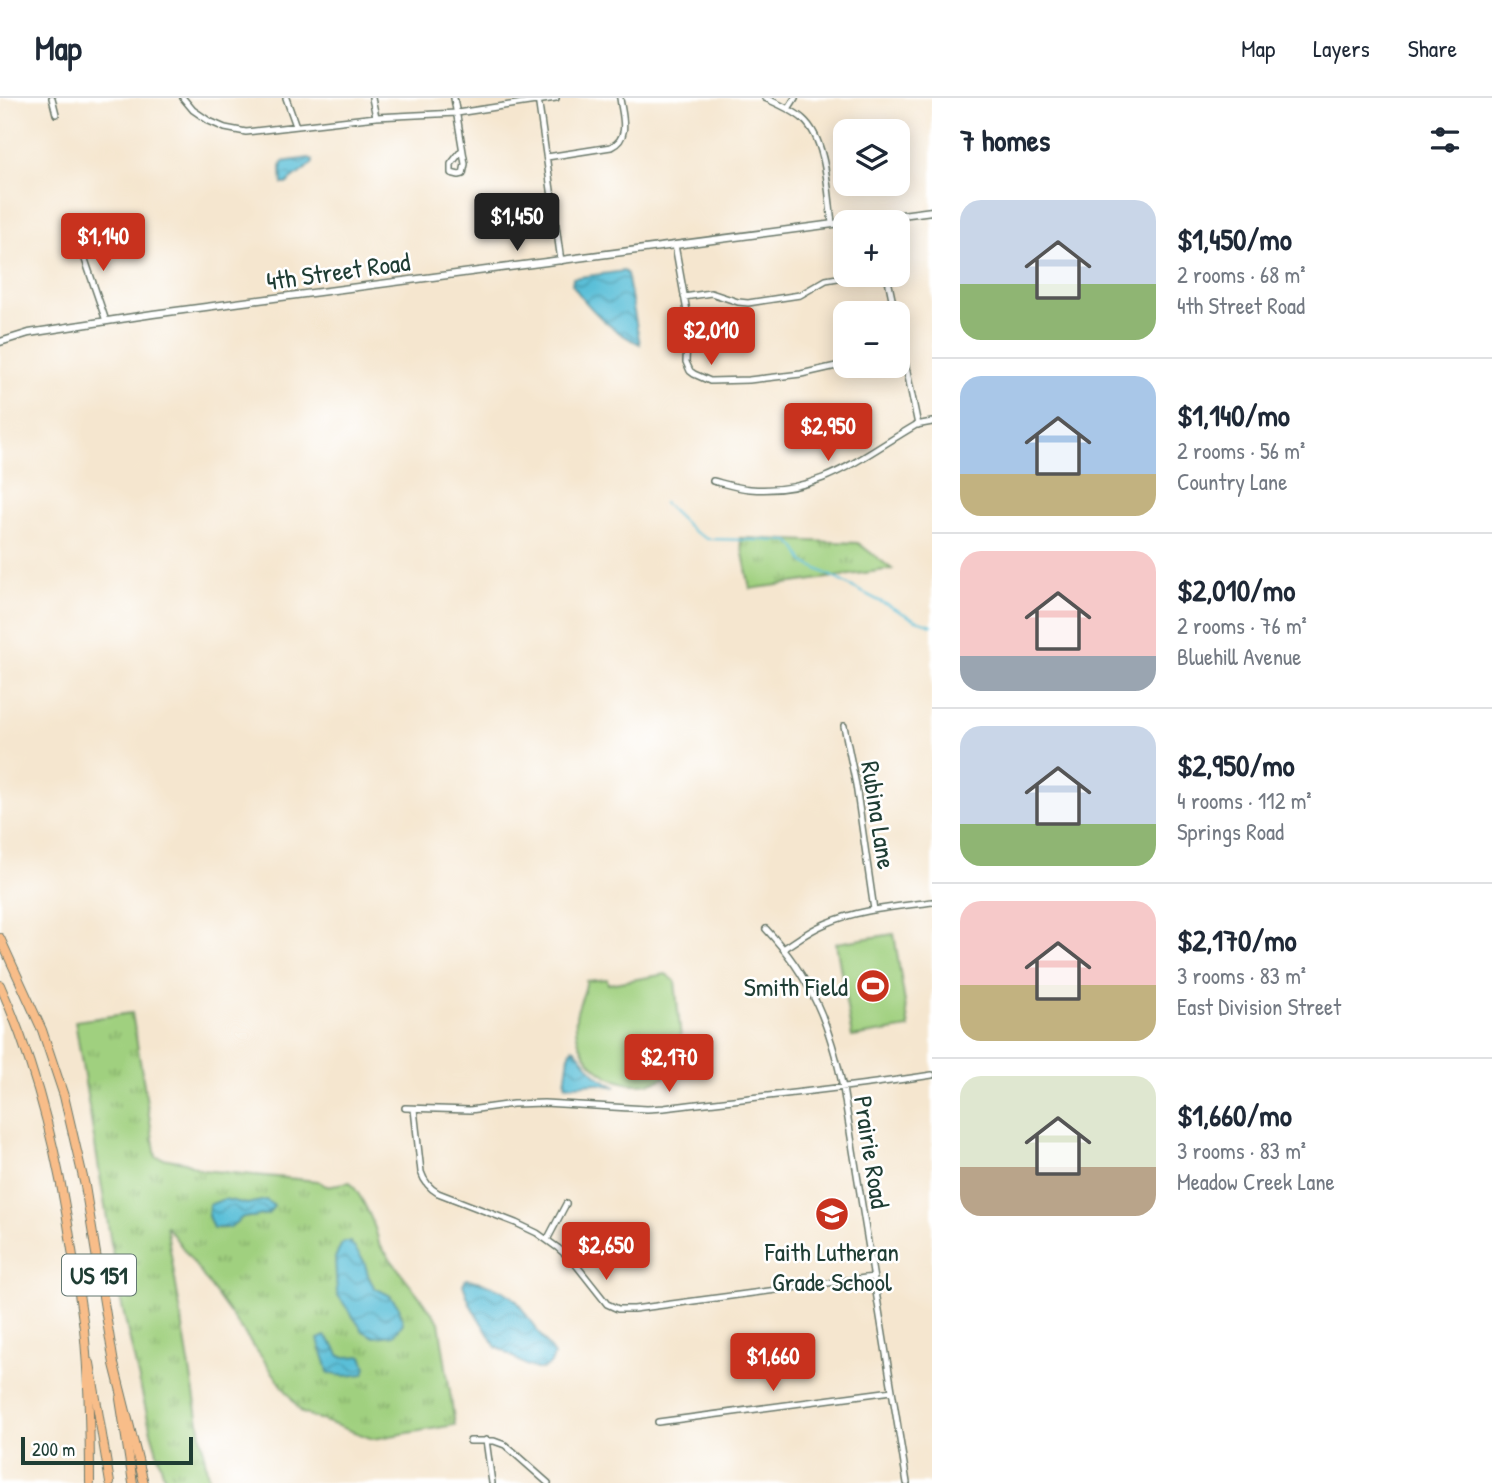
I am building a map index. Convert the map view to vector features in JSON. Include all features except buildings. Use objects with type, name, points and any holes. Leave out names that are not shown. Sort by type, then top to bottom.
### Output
[{"type":"main road","name":"US 151","points":[[0,938],[42,1030],[72,1128],[85,1186],[133,1483]]},
{"type":"main road","name":"US 151","points":[[0,985],[23,1041],[50,1129],[61,1181],[110,1483]]},
{"type":"main road","points":[[84,1329],[90,1483]]},
{"type":"main road","points":[[114,1364],[144,1483]]},
{"type":"street","points":[[52,98],[56,114]]},
{"type":"street","points":[[183,98],[193,110],[209,121],[246,132],[376,117],[457,113],[556,98]]},
{"type":"street","points":[[286,98],[296,126]]},
{"type":"street","points":[[372,98],[376,117]]},
{"type":"street","points":[[454,98],[463,150]]},
{"type":"street","points":[[547,157],[611,147],[619,143],[624,132],[620,98]]},
{"type":"street","points":[[765,98],[807,122],[813,130],[819,142],[832,223]]},
{"type":"street","points":[[788,110],[795,98]]},
{"type":"street","points":[[538,100],[561,261]]},
{"type":"street","name":"4th Street Road","points":[[910,214],[932,211]]},
{"type":"street","name":"4th Street Road","points":[[0,342],[29,333],[106,321],[832,223]]},
{"type":"street","points":[[76,233],[106,321]]},
{"type":"street","points":[[676,245],[688,317],[686,362],[690,371],[710,381],[801,374],[833,367]]},
{"type":"street","points":[[684,297],[711,293],[748,303],[800,295],[833,279]]},
{"type":"street","points":[[907,378],[918,425]]},
{"type":"street","points":[[713,481],[749,489],[812,483],[832,475],[918,425],[932,422]]},
{"type":"street","name":"Rubina Lane","points":[[844,726],[856,785],[874,910]]},
{"type":"street","points":[[783,949],[821,925],[850,915],[932,902]]},
{"type":"street","name":"Prairie Road","points":[[766,929],[807,983],[824,1018],[835,1052],[906,1483]]},
{"type":"street","points":[[405,1108],[470,1110],[544,1103],[647,1109],[843,1088],[932,1075]]},
{"type":"street","points":[[414,1109],[421,1172],[430,1187],[438,1193],[524,1226],[547,1240],[573,1261],[604,1302],[619,1309],[873,1277]]},
{"type":"street","points":[[547,1240],[566,1204]]},
{"type":"street","points":[[658,1422],[892,1391]]},
{"type":"street","points":[[470,1441],[486,1440],[505,1445],[548,1483]]},
{"type":"street","points":[[486,1440],[492,1483]]},
{"type":"green space","points":[[740,538],[858,543],[892,569],[750,589]]},
{"type":"green space","name":"Smith Field","points":[[894,934],[909,1028],[852,1037],[836,943]]},
{"type":"green space","points":[[666,974],[675,981],[681,1039],[686,1039],[689,1060],[666,1077],[653,1082],[638,1084],[610,1077],[588,1058],[576,1032],[576,1017],[586,981],[607,979],[608,984]]},
{"type":"green space","points":[[132,1013],[156,1157],[185,1162],[202,1170],[318,1181],[326,1186],[350,1182],[368,1211],[379,1244],[439,1322],[455,1425],[373,1439],[302,1413],[166,1225],[209,1483],[166,1483],[151,1432],[119,1293],[75,1021]]},
{"type":"water","points":[[309,158],[313,163],[286,184],[282,184],[282,162]]},
{"type":"water","points":[[624,271],[627,274],[640,344],[602,319],[572,284],[573,278]]},
{"type":"water","points":[[572,1048],[596,1075],[616,1087],[594,1083],[567,1086],[565,1083]]},
{"type":"water","points":[[224,1199],[247,1204],[266,1200],[274,1206],[268,1214],[243,1217],[229,1228],[213,1228],[208,1216],[209,1205]]},
{"type":"water","points":[[344,1242],[350,1242],[364,1261],[375,1288],[389,1295],[399,1307],[403,1323],[394,1335],[374,1337],[363,1331],[337,1294],[335,1258]]},
{"type":"water","points":[[466,1279],[493,1286],[516,1300],[554,1355],[550,1365],[543,1369],[527,1366],[496,1347],[470,1304],[463,1284]]},
{"type":"water","points":[[325,1336],[340,1356],[362,1356],[366,1367],[364,1374],[341,1376],[328,1372],[318,1339]]},
{"type":"waterway","points":[[664,503],[693,531],[707,539],[789,541],[804,562],[916,620],[932,625]]},
{"type":"place","name":"Smith Field","points":[[873,986]]},
{"type":"place","name":"Faith Lutheran Grade School","points":[[832,1214]]}]
